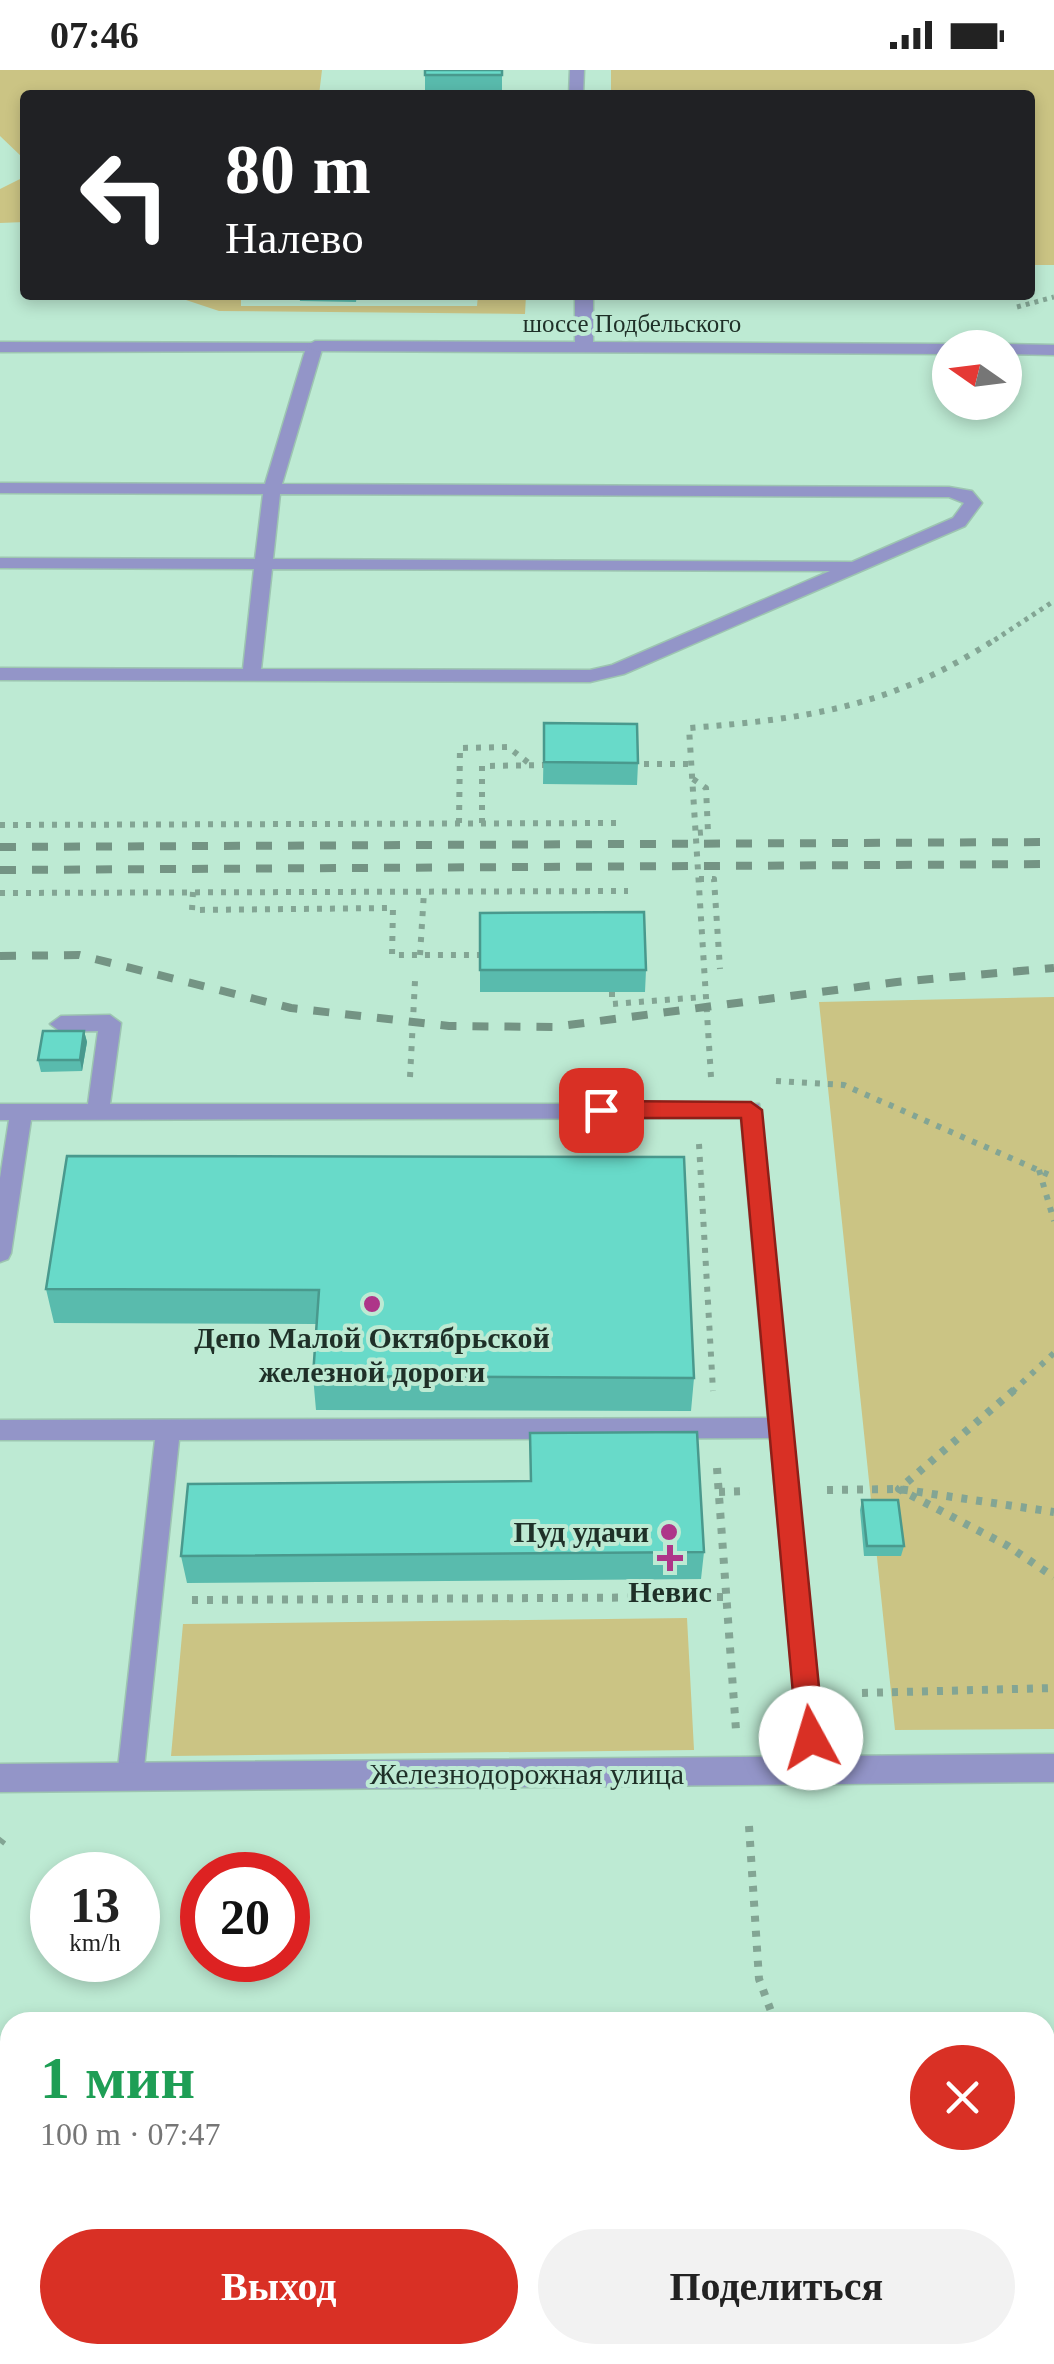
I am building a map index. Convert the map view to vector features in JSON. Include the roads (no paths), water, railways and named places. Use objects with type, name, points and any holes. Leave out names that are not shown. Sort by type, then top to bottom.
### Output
[{"type":"street","points":[[584,300],[584,348]]},
{"type":"street","name":"шоссе Подбельского","points":[[315,346],[932,349]]},
{"type":"street","points":[[1022,349],[1054,350]]},
{"type":"street","name":"Железнодорожная улица","points":[[0,1778],[1054,1768]]},
{"type":"lane","points":[[0,347],[315,346],[272,488],[251,676]]},
{"type":"lane","points":[[0,488],[949,492],[966,495],[972,503],[959,522],[617,670],[590,676],[0,674]]},
{"type":"lane","points":[[0,563],[859,566]]},
{"type":"lane","points":[[61,1024],[110,1023],[98,1111]]},
{"type":"lane","points":[[0,1253],[10,1112],[751,1110],[814,1771]]},
{"type":"lane","points":[[0,1430],[780,1428]]},
{"type":"lane","points":[[130,1777],[168,1429]]},
{"type":"railway","points":[[0,847],[1054,842]]},
{"type":"railway","points":[[0,870],[1054,864]]},
{"type":"railway","points":[[0,956],[79,955],[291,1008],[449,1026],[553,1027],[897,982],[1054,968]]},
{"type":"place","name":"Депо Малой Октябрьской железной дороги","points":[[372,1304]]},
{"type":"place","name":"Пуд удачи","points":[[669,1532]]},
{"type":"place","name":"Невис","points":[[670,1558]]}]
